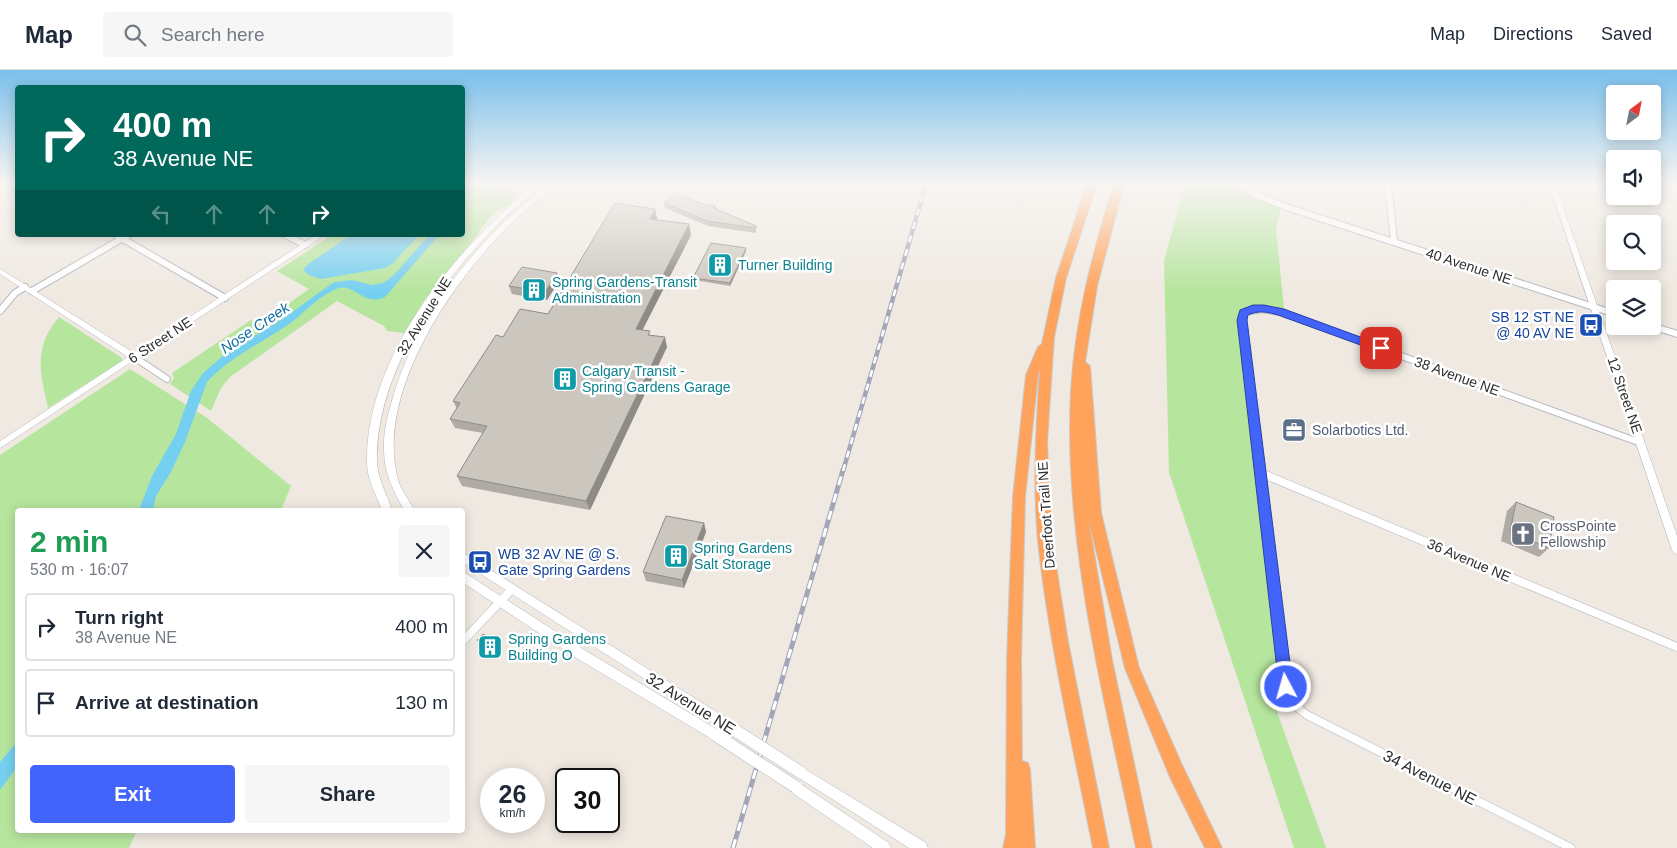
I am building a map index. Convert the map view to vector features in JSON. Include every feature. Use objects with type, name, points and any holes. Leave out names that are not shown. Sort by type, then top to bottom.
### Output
[{"type":"highway","name":"Deerfoot Trail NE","points":[[1080,220],[1061,278],[1048,337],[1041,442],[1045,540],[1061,642],[1102,848]]},
{"type":"highway","points":[[1108,220],[1100,244],[1081,346],[1077,390],[1076,454],[1083,536],[1106,671],[1144,848]]},
{"type":"highway","points":[[1011,848],[1014,835],[1014,659],[1019,497],[1032,375],[1048,337]]},
{"type":"highway","points":[[1081,346],[1087,385],[1094,513],[1132,668],[1176,771],[1214,848]]},
{"type":"highway","points":[[1014,659],[1027,848]]},
{"type":"main road","name":"32 Avenue NE","points":[[386,508],[372,465],[373,442],[374,428],[383,396],[395,364],[429,302],[464,254],[499,220]]},
{"type":"main road","name":"32 Avenue NE","points":[[408,508],[393,482],[388,461],[390,425],[408,367],[442,303],[475,258],[510,220]]},
{"type":"main road","name":"32 Avenue NE","points":[[465,558],[921,848]]},
{"type":"main road","name":"32 Avenue NE","points":[[465,578],[582,655],[714,734],[884,848]]},
{"type":"street","name":"40 Avenue NE","points":[[1330,220],[1606,311]]},
{"type":"street","points":[[1392,220],[1394,241]]},
{"type":"street","name":"12 Street NE","points":[[1565,220],[1677,550]]},
{"type":"street","points":[[119,237],[225,298]]},
{"type":"street","points":[[0,310],[15,293],[29,289],[125,237]]},
{"type":"street","points":[[290,237],[305,245]]},
{"type":"street","name":"6 Street NE","points":[[0,445],[318,237]]},
{"type":"street","points":[[0,271],[168,379]]},
{"type":"street","name":"38 Avenue NE","points":[[1261,473],[1242,320],[1244,312],[1259,308],[1280,312],[1641,443]]},
{"type":"street","points":[[1661,329],[1677,334]]},
{"type":"street","name":"36 Avenue NE","points":[[1261,473],[1677,647]]},
{"type":"street","name":"34 Avenue NE","points":[[1261,473],[1286,687],[1292,703],[1307,715],[1570,848]]},
{"type":"street","points":[[465,639],[512,589]]},
{"type":"green space","points":[[465,220],[488,220],[426,298],[404,333],[387,331],[384,326],[337,301],[230,377],[221,388],[211,411],[170,384],[174,378],[172,373],[251,320],[258,325],[309,289],[277,271],[329,237],[465,237]]},
{"type":"green space","points":[[1175,220],[1278,220],[1276,228],[1284,309],[1265,305],[1252,306],[1246,308],[1239,319],[1279,687],[1277,712],[1326,848],[1294,848],[1169,472],[1164,261]]},
{"type":"green space","points":[[59,317],[122,358],[122,361],[48,408],[41,372],[42,350],[45,339]]},
{"type":"green space","points":[[130,369],[207,418],[291,486],[282,508],[15,508],[15,833],[136,833],[129,848],[0,848],[0,455]]},
{"type":"water","points":[[348,237],[417,237],[393,263],[385,268],[321,279],[309,275],[303,270],[308,264]]},
{"type":"water","points":[[427,237],[437,237],[385,297],[371,299],[350,289],[339,288],[333,290],[320,298],[292,322],[226,364],[216,373],[207,382],[185,442],[171,472],[156,496],[153,508],[140,508],[152,476],[176,434],[191,391],[203,373],[224,355],[284,318],[334,282],[352,280],[372,285],[383,283],[393,276]]},
{"type":"water","points":[[15,744],[15,770],[0,790],[0,762]]},
{"type":"building","name":"Calgary Transit - Spring Gardens Garage","points":[[605,220],[660,220],[689,224],[636,329],[650,331],[648,335],[665,337],[586,501],[457,476],[487,426],[450,419],[460,403],[453,401],[496,335],[503,337],[520,309],[548,314]]},
{"type":"building","points":[[705,220],[743,220],[756,226],[756,228]]},
{"type":"building","name":"Turner Building","points":[[711,243],[746,248],[730,283],[693,278]]},
{"type":"building","points":[[522,267],[557,273],[545,292],[509,286]]},
{"type":"building","points":[[1516,502],[1554,517],[1549,548],[1510,532]]},
{"type":"building","name":"Spring Gardens Salt Storage","points":[[666,516],[704,523],[682,580],[643,572]]},
{"type":"building","points":[[483,634],[494,641],[488,648],[477,640]]},
{"type":"railway","points":[[843,471],[916,220]]},
{"type":"railway","points":[[733,848],[843,470]]},
{"type":"place","name":"Turner Building","points":[[720,265]]},
{"type":"place","name":"Spring Gardens-Transit Administration","points":[[534,290]]},
{"type":"place","name":"SB 12 ST NE @ 40 AV NE","points":[[1591,325]]},
{"type":"place","name":"Calgary Transit - Spring Gardens Garage","points":[[565,379]]},
{"type":"place","name":"Solarbotics Ltd.","points":[[1294,430]]},
{"type":"place","name":"CrossPointe Fellowship","points":[[1523,534]]},
{"type":"place","name":"Spring Gardens Salt Storage","points":[[676,556]]},
{"type":"place","name":"WB 32 AV NE @ S. Gate Spring Gardens","points":[[480,562]]},
{"type":"place","name":"Spring Gardens Building O","points":[[490,647]]},
{"type":"route","points":[[1286,687],[1242,320],[1244,312],[1253,308],[1264,308],[1280,312],[1381,348]]},
{"type":"water label","name":"Nose Creek","points":[[255,328]]}]
